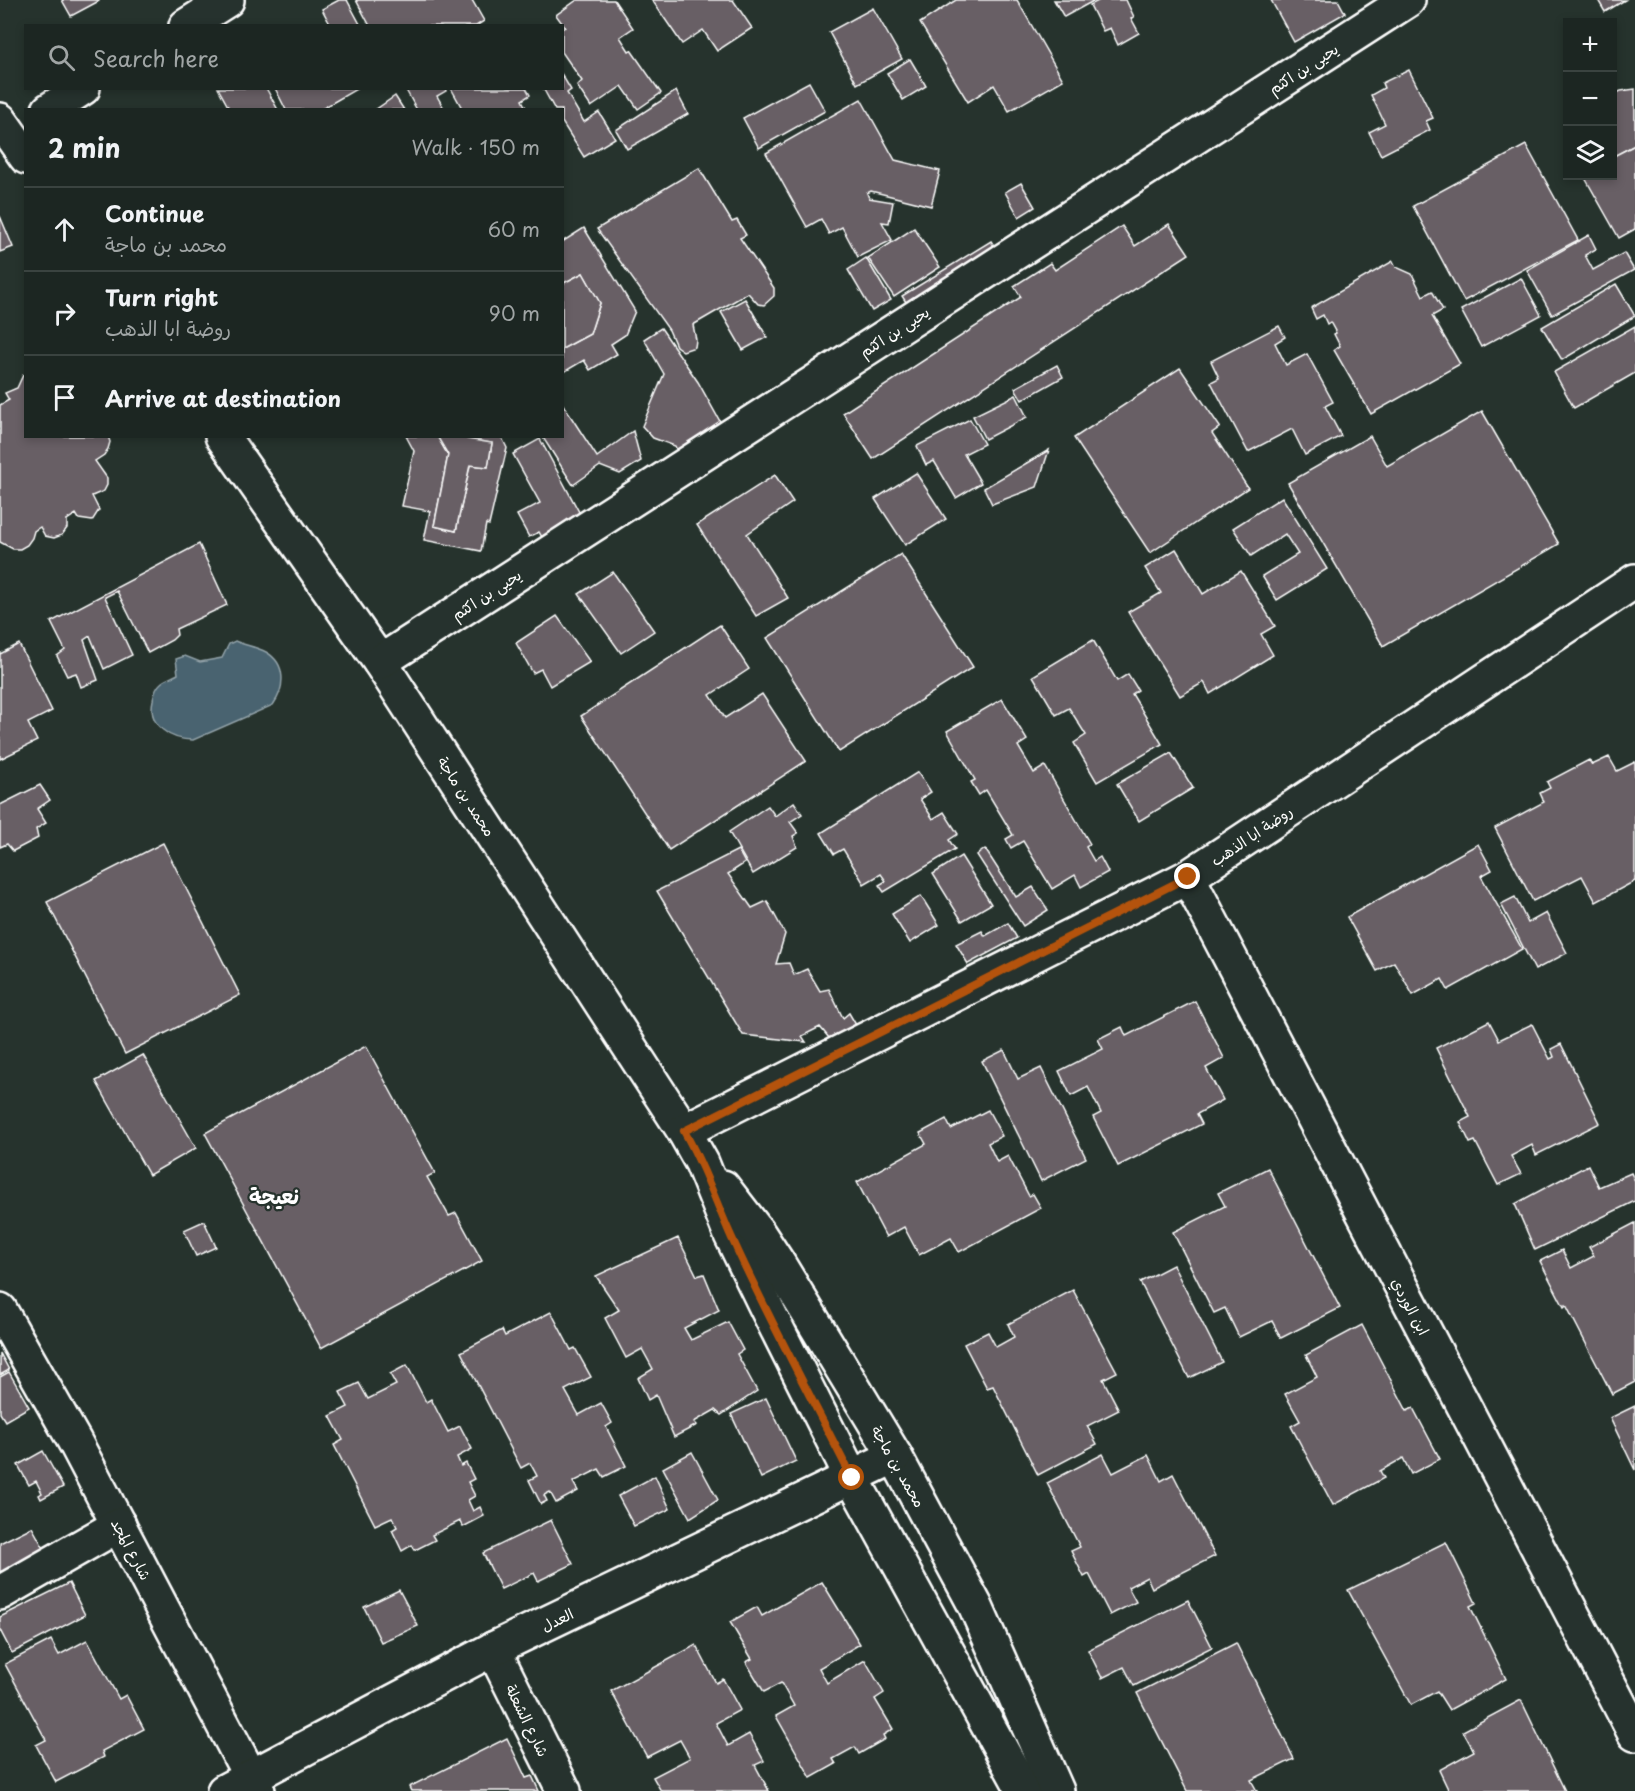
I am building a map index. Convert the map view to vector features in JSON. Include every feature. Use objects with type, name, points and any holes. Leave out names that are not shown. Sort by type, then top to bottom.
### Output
[{"type":"street","points":[[189,24],[227,0]]},
{"type":"street","name":"يحيى بن اكثم","points":[[380,662],[1408,0]]},
{"type":"street","points":[[52,108],[80,90]]},
{"type":"street","name":"محمد بن ماجة","points":[[223,438],[380,662],[684,1131],[702,1163],[731,1235],[852,1478],[1024,1791]]},
{"type":"street","name":"روضة ابا الذهب","points":[[684,1131],[1188,877],[1635,581]]},
{"type":"street","name":"ابن الوردي","points":[[1188,877],[1635,1734]]},
{"type":"street","name":"محمد بن ماجة","points":[[702,1163],[731,1196],[778,1263],[894,1456],[975,1605],[1058,1791]]},
{"type":"street","name":"شارع المجد","points":[[0,1310],[119,1525],[245,1786]]},
{"type":"street","name":"العدل","points":[[245,1786],[493,1649],[894,1456]]},
{"type":"street","points":[[0,1593],[119,1525]]},
{"type":"street","name":"شارع الشعلة","points":[[493,1649],[564,1791]]},
{"type":"water","points":[[235,641],[266,652],[278,663],[282,684],[273,705],[193,740],[177,737],[162,730],[154,717],[153,700],[159,685],[178,674],[176,659],[185,656],[200,662],[222,658],[229,644]]},
{"type":"building","points":[[62,0],[99,0],[99,1],[71,16]]},
{"type":"building","points":[[339,0],[347,0],[360,24],[330,24],[322,9]]},
{"type":"building","points":[[356,0],[472,0],[484,21],[479,24],[369,24]]},
{"type":"building","points":[[577,0],[614,0],[633,28],[620,37],[661,93],[638,109],[622,86],[591,107],[577,86],[582,81],[564,55],[565,27],[556,15]]},
{"type":"building","points":[[652,0],[733,0],[752,28],[717,51],[703,30],[682,44]]},
{"type":"building","points":[[956,0],[1017,0],[1063,80],[1009,111],[994,85],[968,102],[920,23]]},
{"type":"building","points":[[1054,0],[1095,0],[1064,17]]},
{"type":"building","points":[[1100,0],[1126,0],[1134,17],[1131,18],[1139,33],[1118,45],[1110,28],[1103,31],[1090,5]]},
{"type":"building","points":[[1271,0],[1338,0],[1345,13],[1294,42]]},
{"type":"building","points":[[1598,0],[1625,0],[1605,12]]},
{"type":"building","points":[[873,8],[902,59],[857,84],[829,32]]},
{"type":"building","points":[[910,59],[926,86],[903,100],[887,73]]},
{"type":"building","points":[[1409,70],[1433,118],[1426,121],[1430,130],[1381,155],[1369,132],[1385,124],[1371,95],[1384,88],[1382,83]]},
{"type":"building","points":[[564,78],[571,90],[567,93],[584,122],[599,112],[615,138],[584,157],[564,125],[564,108],[554,108],[544,90],[564,90]]},
{"type":"building","points":[[809,82],[825,111],[759,148],[743,118]]},
{"type":"building","points":[[1635,89],[1635,145],[1617,154],[1617,93]]},
{"type":"building","points":[[219,90],[267,90],[277,108],[229,108]]},
{"type":"building","points":[[276,90],[355,90],[323,108],[285,108]]},
{"type":"building","points":[[406,90],[446,90],[437,96],[444,108],[416,108]]},
{"type":"building","points":[[452,90],[527,90],[530,95],[522,100],[526,108],[462,108]]},
{"type":"building","points":[[676,91],[688,114],[627,149],[616,130]]},
{"type":"building","points":[[395,96],[403,108],[378,108]]},
{"type":"building","points":[[861,99],[895,160],[940,171],[931,206],[871,191],[867,193],[869,198],[893,202],[889,223],[882,222],[892,240],[858,257],[842,227],[829,234],[821,219],[807,227],[766,153]]},
{"type":"building","points":[[1526,145],[1578,240],[1464,301],[1413,206]]},
{"type":"building","points":[[1635,145],[1635,229],[1619,238],[1586,180],[1617,180],[1617,154]]},
{"type":"building","points":[[699,168],[732,222],[737,220],[746,235],[740,238],[774,288],[774,296],[764,305],[758,304],[748,293],[693,325],[695,347],[683,351],[676,346],[669,330],[597,229]]},
{"type":"building","points":[[1021,183],[1035,207],[1019,217],[1005,192]]},
{"type":"building","points":[[0,216],[13,247],[0,252]]},
{"type":"building","points":[[1169,224],[1189,254],[873,459],[843,413],[1021,297],[1014,286],[1050,263],[1055,270],[1122,226],[1135,246]]},
{"type":"building","points":[[584,228],[635,311],[625,335],[611,344],[617,354],[590,370],[584,360],[564,372],[564,348],[590,334],[600,303],[583,273],[564,283],[564,241]]},
{"type":"building","points":[[914,228],[940,267],[894,297],[868,258]]},
{"type":"building","points":[[1589,235],[1596,249],[1585,255],[1593,270],[1624,253],[1634,270],[1552,315],[1527,270]]},
{"type":"building","points":[[991,241],[1001,257],[913,313],[902,296]]},
{"type":"building","points":[[866,258],[891,300],[872,311],[848,270]]},
{"type":"building","points":[[1393,261],[1396,267],[1412,274],[1423,296],[1432,291],[1443,310],[1432,316],[1460,364],[1371,414],[1334,350],[1340,346],[1330,322],[1327,324],[1323,315],[1316,319],[1311,308]]},
{"type":"building","points":[[583,273],[600,303],[590,334],[564,348],[564,283]]},
{"type":"building","points":[[1521,278],[1541,315],[1481,347],[1461,310]]},
{"type":"building","points":[[1616,284],[1635,316],[1562,360],[1542,327]]},
{"type":"building","points":[[745,299],[767,337],[743,350],[721,312]]},
{"type":"building","points":[[1279,326],[1285,337],[1275,343],[1286,365],[1307,354],[1333,402],[1325,406],[1341,436],[1305,455],[1292,429],[1248,452],[1211,382],[1219,378],[1211,361]]},
{"type":"building","points":[[1635,326],[1635,373],[1574,408],[1554,372]]},
{"type":"building","points":[[661,328],[698,382],[727,434],[681,459],[675,446],[653,438],[642,426],[664,374],[644,339]]},
{"type":"building","points":[[1057,365],[1063,377],[1022,400],[1015,388]]},
{"type":"building","points":[[1180,368],[1220,427],[1212,433],[1248,488],[1150,553],[1074,438]]},
{"type":"building","points":[[24,375],[24,438],[109,438],[110,442],[104,455],[95,461],[107,478],[107,485],[104,491],[92,496],[99,510],[92,521],[79,519],[76,514],[67,520],[67,528],[62,535],[54,538],[45,536],[40,527],[34,531],[27,545],[20,549],[13,549],[0,542],[0,405],[9,400],[5,393],[17,388]]},
{"type":"building","points":[[1016,395],[1027,417],[985,439],[973,416]]},
{"type":"building","points":[[564,406],[597,457],[633,431],[641,461],[620,474],[600,466],[573,485],[543,438],[564,438]]},
{"type":"building","points":[[1482,411],[1559,544],[1383,646],[1288,483],[1370,436],[1387,466]]},
{"type":"building","points":[[970,419],[984,444],[964,454],[981,483],[956,498],[934,461],[926,465],[917,446]]},
{"type":"building","points":[[407,438],[438,438],[448,455],[434,526],[456,531],[470,465],[488,467],[492,443],[467,438],[502,438],[507,448],[481,551],[424,540],[430,511],[402,506],[414,451]]},
{"type":"building","points":[[438,438],[467,438],[492,443],[488,467],[470,465],[456,531],[434,526],[448,455]]},
{"type":"building","points":[[540,439],[586,525],[547,546],[539,532],[529,537],[517,515],[540,503],[513,454]]},
{"type":"building","points":[[1049,450],[1037,487],[992,504],[984,488]]},
{"type":"building","points":[[916,473],[946,519],[905,545],[875,499]]},
{"type":"building","points":[[775,475],[793,502],[747,534],[788,598],[756,616],[697,525]]},
{"type":"building","points":[[1282,497],[1327,569],[1277,600],[1262,576],[1298,554],[1285,534],[1251,556],[1233,528]]},
{"type":"building","points":[[199,544],[227,605],[176,629],[177,635],[172,640],[148,653],[117,591],[105,597],[132,655],[104,669],[90,636],[84,640],[98,680],[81,687],[76,673],[67,676],[57,656],[65,650],[51,622]]},
{"type":"building","points":[[1176,549],[1203,594],[1241,571],[1275,626],[1261,634],[1273,655],[1210,694],[1204,682],[1180,696],[1128,612],[1161,593],[1145,568]]},
{"type":"building","points":[[901,554],[973,667],[839,752],[767,638]]},
{"type":"building","points":[[613,572],[654,631],[621,653],[579,594]]},
{"type":"building","points":[[557,616],[590,662],[550,686],[541,669],[533,673],[516,643]]},
{"type":"building","points":[[720,625],[749,669],[710,695],[725,718],[762,694],[806,761],[669,850],[581,716]]},
{"type":"building","points":[[1093,640],[1117,681],[1128,674],[1138,690],[1132,694],[1162,744],[1097,782],[1074,743],[1086,735],[1069,708],[1056,715],[1033,676]]},
{"type":"building","points":[[19,644],[52,711],[28,723],[37,741],[0,759],[0,654]]},
{"type":"building","points":[[1002,699],[1027,740],[1018,746],[1034,773],[1045,766],[1090,844],[1086,847],[1094,861],[1100,857],[1108,872],[1081,887],[1075,875],[1052,889],[1023,841],[1011,848],[1006,839],[1013,835],[986,790],[979,795],[971,782],[975,780],[947,731]]},
{"type":"building","points":[[1171,753],[1193,788],[1139,821],[1117,784]]},
{"type":"building","points":[[1609,757],[1617,771],[1635,762],[1635,881],[1596,902],[1582,876],[1533,901],[1495,828],[1544,802],[1540,793],[1550,788],[1547,782],[1589,760],[1592,765]]},
{"type":"building","points":[[918,772],[931,792],[920,799],[933,819],[944,812],[958,834],[949,840],[955,849],[884,892],[879,885],[886,881],[881,874],[864,884],[843,849],[834,854],[821,833]]},
{"type":"building","points":[[40,785],[50,800],[37,809],[46,823],[36,829],[38,838],[13,851],[7,844],[0,847],[0,805]]},
{"type":"building","points":[[794,802],[802,814],[790,822],[798,833],[793,836],[797,847],[753,874],[729,832],[768,806],[775,816]]},
{"type":"building","points":[[163,843],[240,995],[125,1054],[47,902]]},
{"type":"building","points":[[1478,844],[1492,870],[1481,876],[1522,949],[1448,990],[1442,979],[1413,995],[1394,962],[1377,971],[1347,917]]},
{"type":"building","points":[[985,849],[1016,897],[1033,887],[1048,910],[1023,926],[977,855]]},
{"type":"building","points":[[738,850],[745,863],[728,874],[752,908],[767,901],[785,934],[776,964],[789,963],[794,975],[807,969],[820,991],[829,989],[843,1018],[849,1013],[859,1030],[834,1044],[820,1027],[802,1036],[806,1042],[743,1035],[657,891]]},
{"type":"building","points":[[961,856],[991,904],[962,921],[933,874]]},
{"type":"building","points":[[921,896],[939,925],[910,943],[892,914]]},
{"type":"building","points":[[1515,897],[1528,923],[1546,913],[1567,953],[1535,970],[1501,904]]},
{"type":"building","points":[[1008,923],[1017,938],[968,964],[956,944],[982,931],[985,936]]},
{"type":"building","points":[[1195,1001],[1224,1058],[1206,1068],[1223,1100],[1197,1114],[1202,1124],[1118,1166],[1093,1117],[1101,1113],[1088,1087],[1071,1096],[1059,1071],[1103,1049],[1098,1039],[1122,1027],[1126,1036]]},
{"type":"building","points":[[1489,1021],[1499,1040],[1532,1024],[1550,1059],[1554,1057],[1551,1049],[1561,1044],[1600,1123],[1536,1155],[1532,1145],[1511,1156],[1521,1174],[1498,1185],[1475,1141],[1470,1143],[1460,1122],[1470,1117],[1436,1048]]},
{"type":"building","points":[[366,1046],[435,1173],[427,1177],[449,1216],[456,1213],[482,1261],[321,1348],[205,1133]]},
{"type":"building","points":[[1004,1050],[1018,1079],[1041,1068],[1086,1158],[1041,1181],[982,1061]]},
{"type":"building","points":[[143,1055],[196,1148],[149,1175],[96,1081]]},
{"type":"building","points":[[988,1110],[1002,1136],[988,1143],[997,1162],[1008,1156],[1029,1196],[1033,1194],[1041,1208],[959,1252],[951,1238],[919,1255],[904,1227],[886,1237],[857,1182],[926,1144],[920,1133],[946,1119],[951,1129]]},
{"type":"building","points":[[1588,1165],[1599,1187],[1631,1173],[1635,1181],[1635,1201],[1535,1250],[1515,1204]]},
{"type":"building","points":[[1268,1168],[1340,1308],[1281,1338],[1272,1321],[1239,1337],[1225,1308],[1214,1313],[1173,1232],[1225,1206],[1218,1193]]},
{"type":"building","points":[[204,1221],[216,1247],[196,1256],[184,1230]]},
{"type":"building","points":[[1635,1223],[1635,1382],[1612,1394],[1566,1305],[1564,1307],[1540,1261],[1562,1250],[1571,1268],[1594,1256],[1589,1247]]},
{"type":"building","points":[[678,1238],[697,1276],[704,1274],[719,1310],[684,1328],[691,1340],[728,1322],[743,1350],[737,1354],[757,1391],[721,1415],[715,1410],[694,1422],[697,1425],[674,1437],[656,1395],[648,1400],[638,1378],[653,1369],[642,1349],[626,1358],[605,1318],[619,1310],[596,1276]]},
{"type":"building","points":[[1173,1265],[1222,1362],[1189,1378],[1140,1282]]},
{"type":"building","points":[[1073,1290],[1117,1372],[1103,1379],[1119,1410],[1087,1426],[1097,1444],[1038,1475],[993,1386],[987,1388],[964,1344],[988,1332],[996,1347],[1014,1337],[1008,1324]]},
{"type":"building","points":[[551,1312],[571,1350],[575,1348],[591,1377],[565,1390],[579,1415],[601,1403],[612,1423],[606,1427],[626,1466],[604,1477],[599,1469],[573,1482],[578,1491],[556,1503],[550,1492],[544,1495],[547,1501],[541,1504],[529,1480],[537,1476],[530,1463],[521,1468],[461,1352],[502,1330],[505,1336]]},
{"type":"building","points":[[1362,1325],[1407,1411],[1413,1408],[1440,1459],[1411,1474],[1403,1458],[1380,1471],[1384,1478],[1333,1505],[1291,1426],[1300,1421],[1285,1394],[1317,1377],[1306,1355]]},
{"type":"building","points":[[0,1353],[9,1370],[0,1375]]},
{"type":"building","points":[[407,1365],[426,1402],[431,1399],[448,1432],[460,1426],[472,1449],[457,1457],[461,1466],[466,1463],[474,1479],[468,1482],[475,1496],[468,1500],[473,1511],[480,1507],[484,1516],[463,1527],[460,1521],[432,1535],[435,1540],[415,1550],[412,1545],[402,1551],[392,1530],[397,1527],[392,1517],[375,1525],[334,1445],[343,1440],[330,1416],[348,1407],[340,1392],[359,1383],[368,1399],[396,1385],[390,1374]]},
{"type":"building","points":[[9,1372],[29,1407],[5,1421],[0,1413],[0,1377]]},
{"type":"building","points":[[766,1398],[796,1461],[761,1478],[731,1414]]},
{"type":"building","points":[[1635,1406],[1635,1470],[1610,1418]]},
{"type":"building","points":[[43,1451],[63,1487],[41,1499],[39,1495],[42,1493],[36,1481],[29,1485],[18,1465]]},
{"type":"building","points":[[692,1452],[718,1500],[690,1518],[663,1468]]},
{"type":"building","points":[[1103,1454],[1113,1473],[1148,1455],[1161,1481],[1173,1474],[1215,1556],[1152,1588],[1147,1577],[1128,1587],[1136,1602],[1110,1615],[1089,1574],[1084,1577],[1071,1551],[1080,1547],[1047,1483]]},
{"type":"building","points":[[655,1476],[670,1509],[634,1526],[618,1496]]},
{"type":"building","points":[[551,1520],[573,1564],[538,1581],[534,1573],[501,1589],[483,1553]]},
{"type":"building","points":[[32,1527],[47,1554],[0,1578],[0,1543]]},
{"type":"building","points":[[1446,1542],[1476,1603],[1470,1606],[1506,1679],[1449,1710],[1437,1691],[1411,1705],[1348,1590]]},
{"type":"building","points":[[822,1582],[860,1644],[819,1668],[827,1683],[865,1660],[884,1693],[875,1699],[893,1729],[883,1735],[885,1739],[859,1754],[855,1747],[833,1759],[836,1764],[811,1778],[776,1716],[794,1706],[781,1683],[764,1692],[746,1662],[752,1659],[730,1622],[757,1607],[762,1616]]},
{"type":"building","points":[[69,1583],[85,1615],[12,1653],[0,1630],[0,1617]]},
{"type":"building","points":[[399,1590],[418,1626],[381,1642],[364,1607]]},
{"type":"building","points":[[1188,1600],[1212,1647],[1134,1686],[1124,1667],[1102,1678],[1088,1650]]},
{"type":"building","points":[[51,1640],[59,1655],[87,1640],[119,1699],[126,1695],[144,1729],[102,1751],[104,1757],[56,1782],[36,1745],[46,1740],[5,1664]]},
{"type":"building","points":[[1236,1643],[1294,1759],[1251,1780],[1257,1791],[1187,1791],[1137,1693]]},
{"type":"building","points":[[696,1645],[716,1683],[723,1679],[740,1710],[716,1723],[728,1746],[749,1734],[764,1761],[755,1765],[769,1791],[661,1791],[653,1777],[690,1758],[680,1740],[647,1757],[611,1691]]},
{"type":"building","points":[[1521,1700],[1565,1791],[1449,1791],[1439,1770],[1474,1751],[1463,1731]]},
{"type":"building","points":[[507,1738],[526,1778],[532,1776],[539,1791],[411,1791],[409,1787]]},
{"type":"district","name":"نعيجة","points":[[274,1195]]},
{"type":"route","points":[[852,1478],[731,1235],[702,1163],[684,1131],[1188,877]]}]
